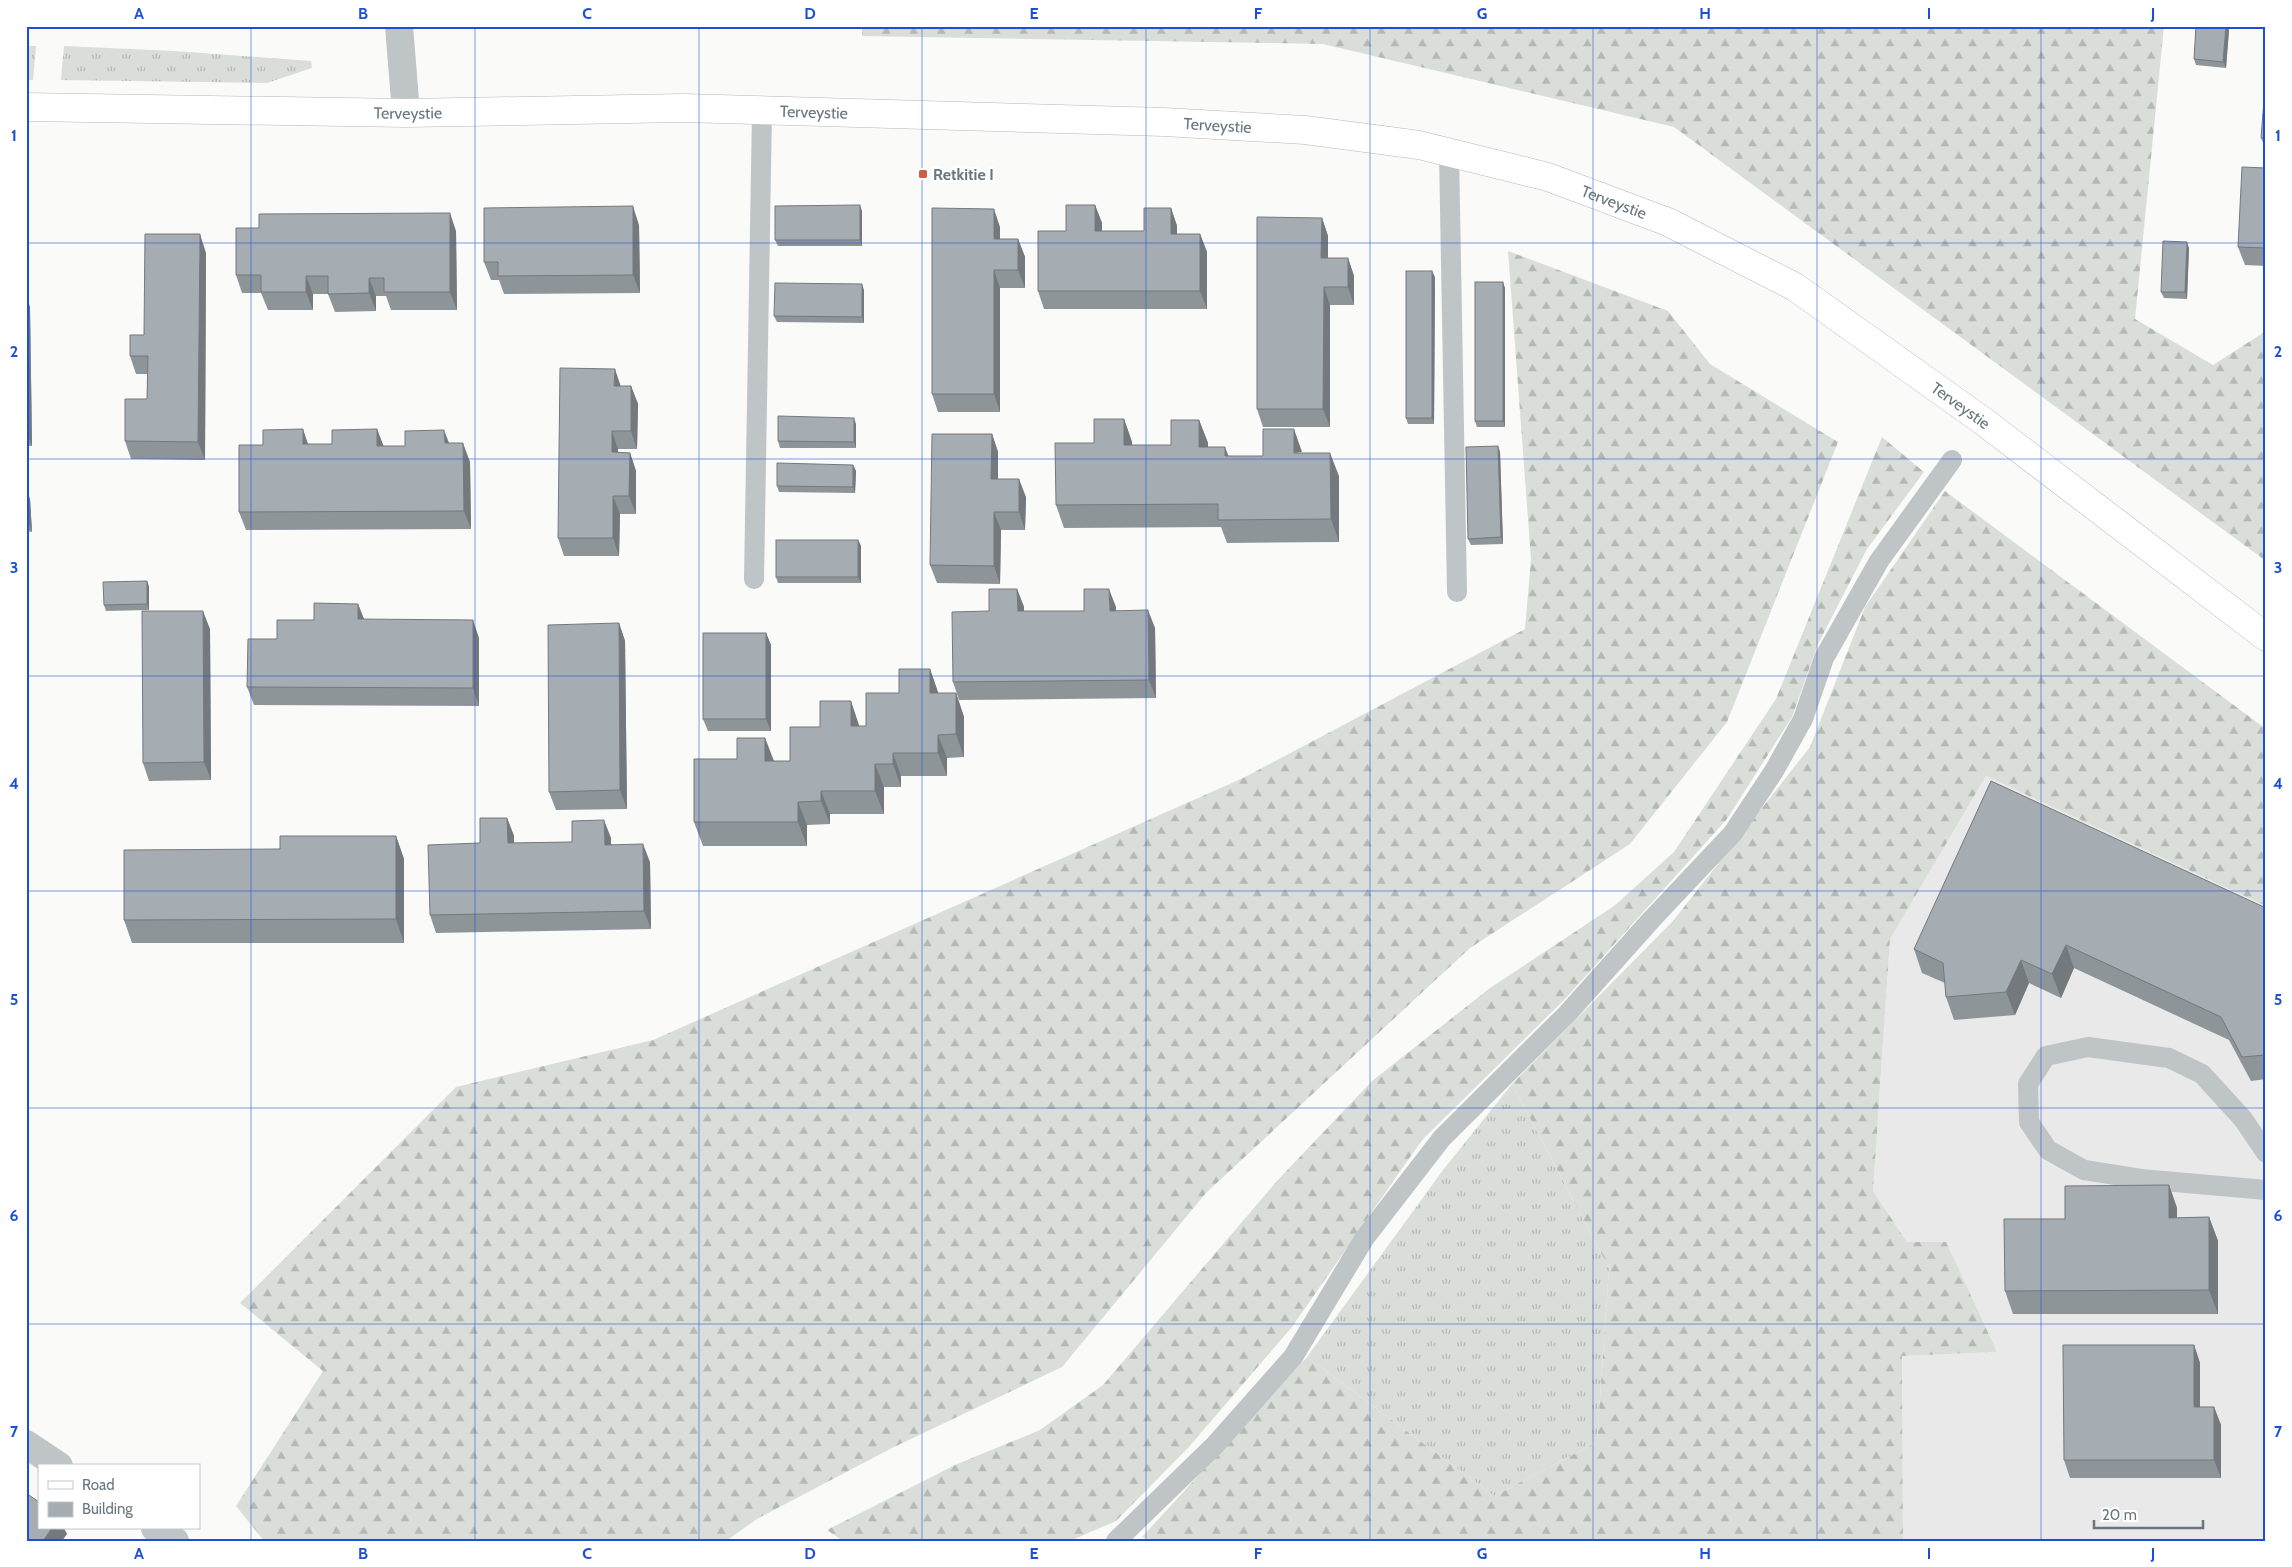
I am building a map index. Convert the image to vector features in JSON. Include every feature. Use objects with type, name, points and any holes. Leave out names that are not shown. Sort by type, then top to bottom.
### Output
[{"type":"main road","name":"Terveystie","points":[[26,107],[406,113],[683,108],[762,112],[1164,122],[1305,130],[1419,145],[1449,152],[1548,177],[1668,222],[1795,286],[1983,421],[2266,637]]},
{"type":"street","points":[[399,26],[406,113]]},
{"type":"street","points":[[26,1444],[56,1464]]},
{"type":"street","points":[[158,1530],[174,1541]]},
{"type":"lane","points":[[754,579],[762,112]]},
{"type":"lane","points":[[1449,152],[1457,592]]},
{"type":"lane","points":[[1116,1541],[1215,1445],[1293,1357],[1364,1239],[1442,1138],[1568,1014],[1652,919],[1733,833],[1774,772],[1803,719],[1824,658],[1879,561],[1952,460]]},
{"type":"lane","points":[[2266,1153],[2243,1119],[2202,1074],[2169,1058],[2088,1047],[2046,1056],[2028,1084],[2029,1122],[2048,1150],[2084,1170],[2141,1179],[2266,1190]]},
{"type":"shaded area","points":[[1986,776],[2266,906],[2266,1541],[1903,1541],[1902,1356],[1997,1352],[1907,1242],[1873,1191],[1890,939]]},
{"type":"green space","points":[[862,26],[2164,26],[2135,319],[2213,365],[2266,331],[2266,561],[1674,127],[1323,44],[862,36]]},
{"type":"green space","points":[[26,46],[36,46],[33,80],[26,80]]},
{"type":"green space","points":[[64,46],[175,51],[311,61],[312,68],[267,83],[61,80]]},
{"type":"green space","points":[[1508,251],[1668,311],[1710,364],[1838,442],[1727,722],[1630,844],[1470,948],[1206,1193],[1062,1367],[892,1448],[757,1519],[726,1541],[264,1541],[236,1506],[323,1371],[240,1303],[456,1087],[653,1040],[1243,778],[1525,629],[1531,559]]},
{"type":"green space","points":[[1882,437],[1924,472],[1867,549],[1818,644],[1792,717],[1727,819],[1565,999],[1422,1140],[1292,1327],[1188,1448],[1116,1521],[1070,1541],[843,1541],[827,1530],[955,1465],[1040,1430],[1103,1385],[1276,1182],[1372,1081],[1490,988],[1614,906],[1674,852],[1776,699]]},
{"type":"green space","points":[[1945,491],[2266,729],[2266,906],[1986,776],[1890,939],[1873,1191],[1907,1242],[1946,1242],[1997,1352],[1902,1356],[1903,1541],[1152,1541],[1142,1537],[1307,1357],[1494,1496],[1597,1442],[1609,1268],[1512,1084],[1673,921],[1810,747],[1865,607]]},
{"type":"green space","points":[[1512,1084],[1609,1268],[1597,1442],[1494,1496],[1307,1357],[1443,1170]]},
{"type":"building","points":[[2196,26],[2226,26],[2223,62],[2194,59]]},
{"type":"building","points":[[2266,75],[2266,138],[2261,138]]},
{"type":"building","points":[[2242,167],[2266,168],[2266,248],[2238,247]]},
{"type":"building","points":[[860,205],[860,240],[775,240],[775,206]]},
{"type":"building","points":[[1066,205],[1095,205],[1095,231],[1144,231],[1144,208],[1171,208],[1171,234],[1200,234],[1200,291],[1038,291],[1038,231],[1066,231]]},
{"type":"building","points":[[633,206],[633,275],[498,276],[498,262],[484,262],[484,208]]},
{"type":"building","points":[[932,208],[994,209],[994,239],[1018,239],[1018,270],[994,270],[994,394],[932,394]]},
{"type":"building","points":[[450,213],[450,292],[384,292],[384,278],[369,278],[369,293],[328,294],[328,276],[306,276],[306,292],[261,292],[261,275],[236,275],[236,228],[259,228],[259,214]]},
{"type":"building","points":[[1257,217],[1322,218],[1321,258],[1348,258],[1348,287],[1324,287],[1323,409],[1257,409]]},
{"type":"building","points":[[145,234],[200,234],[198,442],[125,441],[125,399],[147,399],[148,356],[130,356],[130,335],[144,335]]},
{"type":"building","points":[[2163,241],[2187,242],[2185,292],[2161,292]]},
{"type":"building","points":[[1406,271],[1432,271],[1432,418],[1406,418]]},
{"type":"building","points":[[1475,282],[1503,282],[1503,421],[1475,421]]},
{"type":"building","points":[[775,283],[862,284],[862,317],[774,316]]},
{"type":"building","points":[[560,368],[615,369],[614,386],[631,386],[631,431],[612,431],[612,452],[630,453],[629,496],[613,496],[613,538],[558,538]]},
{"type":"building","points":[[778,416],[854,418],[854,442],[778,441]]},
{"type":"building","points":[[1094,419],[1124,419],[1124,445],[1171,445],[1171,420],[1199,420],[1199,447],[1225,447],[1225,456],[1263,456],[1263,429],[1294,429],[1294,453],[1330,453],[1331,519],[1218,520],[1218,504],[1056,505],[1055,443],[1094,443]]},
{"type":"building","points":[[303,429],[303,444],[332,444],[332,430],[377,429],[377,446],[405,446],[405,431],[444,430],[445,443],[463,443],[464,511],[239,512],[239,445],[263,445],[263,430]]},
{"type":"building","points":[[932,434],[992,434],[991,479],[1019,479],[1019,512],[994,512],[994,566],[930,565]]},
{"type":"building","points":[[1498,446],[1501,537],[1468,539],[1466,447]]},
{"type":"building","points":[[777,463],[853,465],[853,487],[777,486]]},
{"type":"building","points":[[776,540],[858,540],[858,577],[776,577]]},
{"type":"building","points":[[147,581],[147,604],[104,605],[103,582]]},
{"type":"building","points":[[989,589],[1017,589],[1018,611],[1084,611],[1084,589],[1109,589],[1110,611],[1148,610],[1149,680],[953,682],[952,612],[989,611]]},
{"type":"building","points":[[314,603],[358,604],[358,619],[473,620],[473,688],[247,687],[248,639],[277,639],[277,620],[314,620]]},
{"type":"building","points":[[142,611],[203,611],[204,762],[143,763]]},
{"type":"building","points":[[619,623],[620,790],[549,792],[548,625]]},
{"type":"building","points":[[703,633],[766,633],[766,719],[703,719]]},
{"type":"building","points":[[899,669],[930,669],[930,693],[956,693],[956,734],[938,735],[938,753],[893,753],[893,764],[875,764],[875,791],[821,791],[821,801],[798,802],[798,822],[694,822],[694,759],[737,759],[737,738],[765,738],[765,761],[790,761],[790,727],[820,727],[820,701],[851,701],[851,726],[866,726],[866,693],[899,693]]},
{"type":"building","points":[[1991,781],[2266,908],[2266,1055],[2242,1057],[2221,1017],[2066,945],[2052,974],[2021,960],[2006,992],[1946,997],[1943,963],[1914,949]]},
{"type":"building","points":[[480,818],[507,818],[508,843],[572,842],[572,821],[604,820],[605,845],[643,844],[644,911],[430,915],[428,845],[480,843]]},
{"type":"building","points":[[280,836],[396,836],[396,919],[124,920],[124,850],[280,849]]},
{"type":"building","points":[[2169,1185],[2169,1218],[2209,1217],[2209,1290],[2005,1291],[2004,1219],[2065,1219],[2065,1186]]},
{"type":"building","points":[[2063,1345],[2194,1345],[2194,1407],[2214,1407],[2214,1460],[2064,1460]]},
{"type":"building","points":[[26,1493],[38,1501],[38,1530],[51,1530],[43,1541],[26,1541]]},
{"type":"place","name":"Retkitie I","points":[[923,174]]}]
